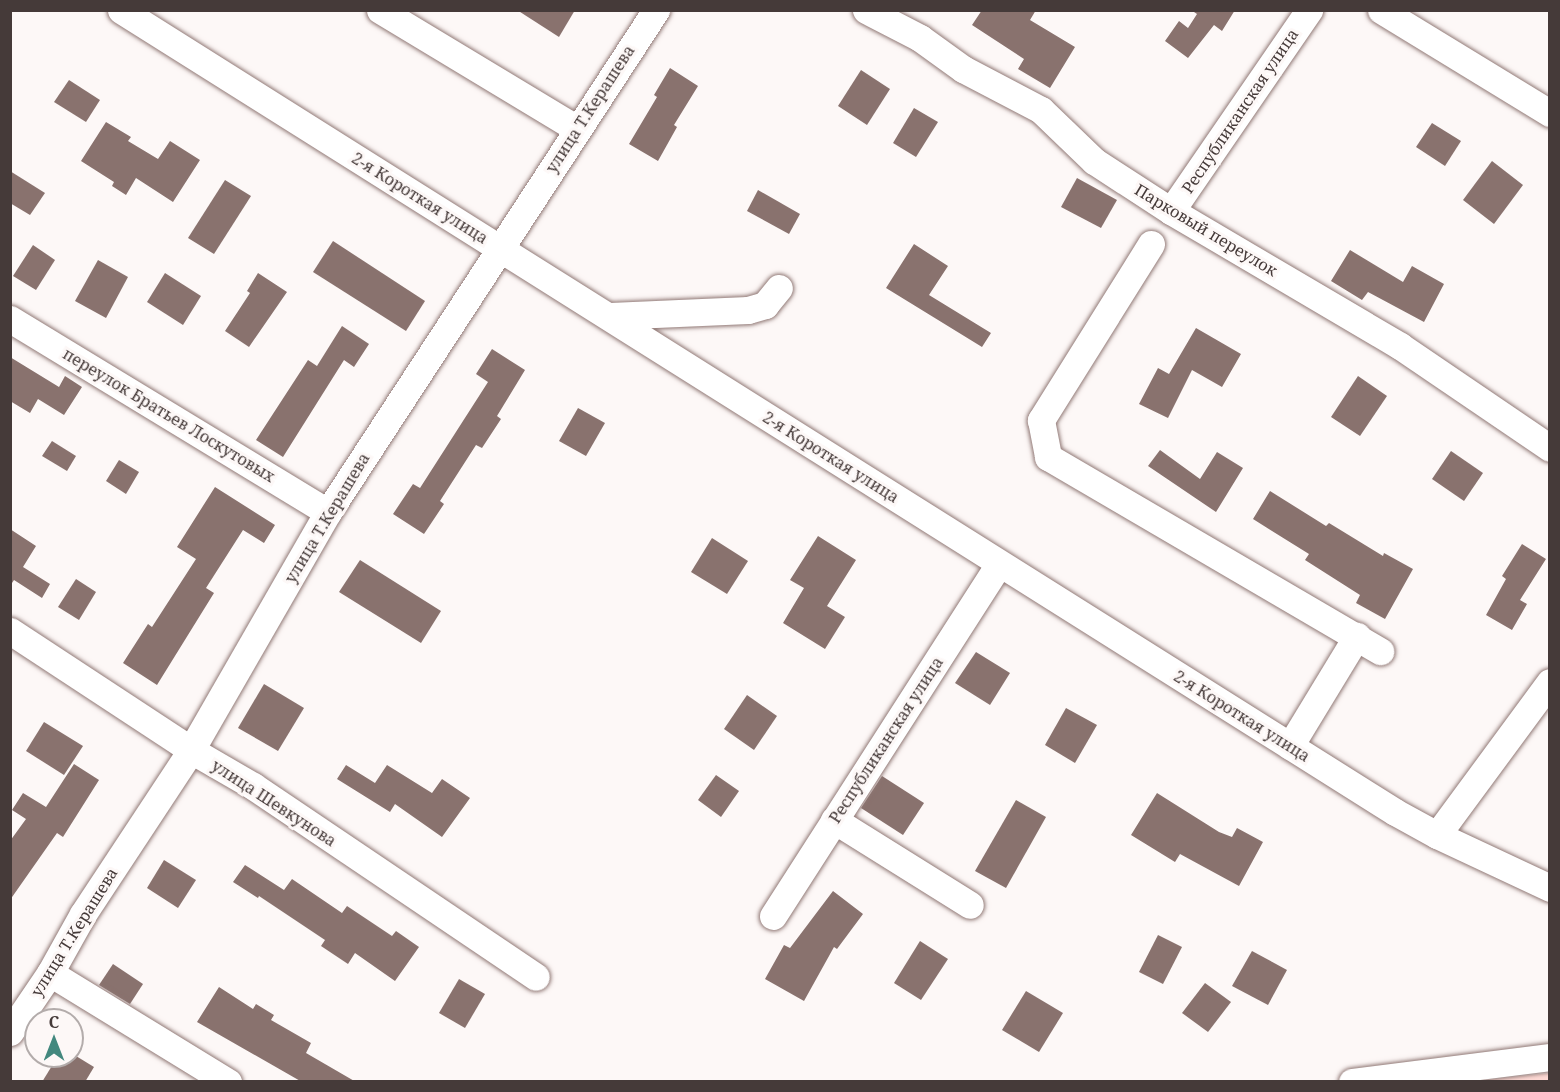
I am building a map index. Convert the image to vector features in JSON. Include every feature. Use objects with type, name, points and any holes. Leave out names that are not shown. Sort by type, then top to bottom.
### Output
[{"type":"street","name":"2-я Короткая улица","points":[[121,10],[1290,746],[1437,835],[1550,888]]},
{"type":"street","points":[[380,10],[577,129]]},
{"type":"street","name":"улица Т.Керашева","points":[[10,1032],[50,973],[82,914],[191,750],[328,512],[656,10]]},
{"type":"street","name":"Парковый переулок","points":[[866,10],[920,38],[963,69],[1041,110],[1094,161],[1171,211],[1400,346],[1550,448]]},
{"type":"street","name":"Республиканская улица","points":[[1171,211],[1309,10]]},
{"type":"street","points":[[1381,10],[1550,113]]},
{"type":"street","points":[[1151,244],[1041,420],[1048,457],[1380,651]]},
{"type":"street","points":[[609,316],[748,310],[765,306],[779,288]]},
{"type":"street","name":"переулок Братьев Лоскутовых","points":[[10,319],[328,512]]},
{"type":"street","name":"Республиканская улица","points":[[773,916],[999,564]]},
{"type":"street","name":"улица Шевкунова","points":[[10,631],[191,750],[253,786],[536,977]]},
{"type":"street","points":[[1290,746],[1357,636]]},
{"type":"street","points":[[1437,835],[1550,682]]},
{"type":"street","points":[[834,820],[970,905]]},
{"type":"street","points":[[50,973],[228,1082]]},
{"type":"street","points":[[1369,1081],[1550,1058]]},
{"type":"shaded area","points":[[1490,1065],[1485,1080],[1550,1073],[1549,1082],[1352,1082]]},
{"type":"building","points":[[517,10],[575,10],[559,37]]},
{"type":"building","points":[[982,10],[1036,10],[1030,20],[1075,47],[1050,88],[1018,69],[1024,59],[972,25]]},
{"type":"building","points":[[1191,10],[1235,10],[1222,31],[1214,25],[1188,58],[1165,41],[1179,21],[1188,28],[1197,14]]},
{"type":"building","points":[[670,68],[698,86],[674,125],[677,127],[658,161],[629,144],[657,97],[654,95]]},
{"type":"building","points":[[861,70],[890,89],[867,125],[838,106]]},
{"type":"building","points":[[69,80],[100,100],[86,122],[54,102]]},
{"type":"building","points":[[914,108],[938,122],[916,157],[893,143]]},
{"type":"building","points":[[106,122],[131,137],[128,141],[158,159],[170,141],[200,160],[173,202],[136,178],[126,195],[112,186],[114,182],[81,161]]},
{"type":"building","points":[[1432,123],[1461,141],[1445,166],[1416,147]]},
{"type":"building","points":[[1492,161],[1523,185],[1494,224],[1463,200]]},
{"type":"building","points":[[10,171],[45,193],[30,215],[10,203]]},
{"type":"building","points":[[1077,178],[1117,200],[1101,228],[1061,207]]},
{"type":"building","points":[[225,180],[251,196],[214,254],[188,238]]},
{"type":"building","points":[[758,190],[800,214],[789,234],[747,211]]},
{"type":"building","points":[[333,241],[425,301],[406,331],[313,272]]},
{"type":"building","points":[[914,244],[948,266],[929,295],[991,333],[982,347],[886,288]]},
{"type":"building","points":[[33,245],[55,260],[36,290],[13,276]]},
{"type":"building","points":[[1350,250],[1403,282],[1412,266],[1444,284],[1424,322],[1368,292],[1362,300],[1331,281]]},
{"type":"building","points":[[98,260],[128,277],[106,318],[75,301]]},
{"type":"building","points":[[165,273],[201,296],[183,325],[147,302]]},
{"type":"building","points":[[258,273],[287,292],[249,347],[225,331],[250,293],[247,291]]},
{"type":"building","points":[[342,326],[369,344],[354,367],[344,360],[283,457],[256,440],[308,360],[317,366]]},
{"type":"building","points":[[1196,328],[1241,354],[1222,387],[1192,370],[1168,418],[1139,404],[1158,368],[1169,374]]},
{"type":"building","points":[[492,349],[525,370],[497,416],[501,419],[482,448],[476,445],[440,501],[444,504],[424,534],[393,514],[413,484],[420,488],[488,382],[476,374]]},
{"type":"building","points":[[10,357],[59,387],[65,376],[82,387],[64,415],[38,399],[30,413],[10,401]]},
{"type":"building","points":[[1358,376],[1387,396],[1360,436],[1331,417]]},
{"type":"building","points":[[578,408],[605,423],[586,456],[559,441]]},
{"type":"building","points":[[52,441],[76,456],[67,471],[42,456]]},
{"type":"building","points":[[1160,450],[1200,479],[1217,452],[1243,468],[1216,512],[1148,466]]},
{"type":"building","points":[[1451,451],[1483,473],[1464,501],[1432,479]]},
{"type":"building","points":[[119,460],[139,472],[126,494],[106,481]]},
{"type":"building","points":[[215,487],[275,525],[264,543],[243,530],[206,588],[214,593],[157,685],[123,663],[148,624],[152,627],[196,559],[177,547]]},
{"type":"building","points":[[1270,491],[1326,526],[1329,523],[1383,556],[1384,553],[1413,569],[1385,619],[1356,603],[1360,595],[1305,560],[1309,554],[1253,519]]},
{"type":"building","points":[[10,529],[36,546],[23,567],[50,584],[42,598],[14,580],[10,586]]},
{"type":"building","points":[[818,536],[856,560],[827,606],[845,617],[825,649],[783,623],[804,588],[790,580]]},
{"type":"building","points":[[712,538],[748,561],[727,594],[691,572]]},
{"type":"building","points":[[1522,544],[1546,559],[1520,600],[1527,604],[1512,630],[1486,615],[1506,579],[1502,576]]},
{"type":"building","points":[[360,560],[441,611],[421,643],[339,592]]},
{"type":"building","points":[[76,579],[96,592],[79,620],[58,607]]},
{"type":"building","points":[[976,652],[1010,673],[990,705],[955,683]]},
{"type":"building","points":[[264,684],[304,708],[278,751],[238,728]]},
{"type":"building","points":[[747,695],[777,716],[754,750],[724,729]]},
{"type":"building","points":[[1066,708],[1097,725],[1075,763],[1045,745]]},
{"type":"building","points":[[44,722],[83,746],[64,775],[26,751]]},
{"type":"building","points":[[74,764],[99,780],[63,837],[57,833],[10,900],[10,841],[26,819],[12,810],[23,793],[46,807]]},
{"type":"building","points":[[346,765],[375,783],[387,765],[432,793],[442,779],[470,798],[442,837],[395,804],[390,812],[337,779]]},
{"type":"building","points":[[716,775],[739,791],[721,817],[698,800]]},
{"type":"building","points":[[882,776],[924,803],[903,835],[861,808]]},
{"type":"building","points":[[1157,793],[1219,832],[1232,837],[1237,828],[1263,842],[1239,886],[1180,854],[1175,862],[1131,835]]},
{"type":"building","points":[[1016,800],[1046,817],[1006,888],[975,871]]},
{"type":"building","points":[[164,860],[196,880],[178,908],[147,888]]},
{"type":"building","points":[[245,865],[284,890],[292,879],[342,913],[347,906],[392,936],[396,931],[419,947],[395,981],[355,953],[348,964],[321,946],[325,940],[259,896],[258,898],[233,882]]},
{"type":"building","points":[[833,891],[863,914],[837,949],[834,947],[804,1001],[765,979],[784,945],[790,948]]},
{"type":"building","points":[[1158,935],[1182,947],[1163,984],[1139,972]]},
{"type":"building","points":[[920,941],[948,959],[921,1000],[894,983]]},
{"type":"building","points":[[1252,951],[1287,970],[1268,1005],[1232,986]]},
{"type":"building","points":[[113,964],[143,984],[130,1004],[99,985]]},
{"type":"building","points":[[459,979],[485,994],[465,1028],[439,1013]]},
{"type":"building","points":[[1205,983],[1231,1002],[1208,1032],[1182,1013]]},
{"type":"building","points":[[219,987],[253,1009],[256,1004],[274,1015],[271,1020],[311,1043],[306,1053],[356,1082],[302,1082],[197,1022]]},
{"type":"building","points":[[1026,991],[1063,1013],[1039,1052],[1002,1030]]},
{"type":"building","points":[[84,1061],[94,1067],[85,1082],[42,1082],[51,1068],[84,1068]]}]
